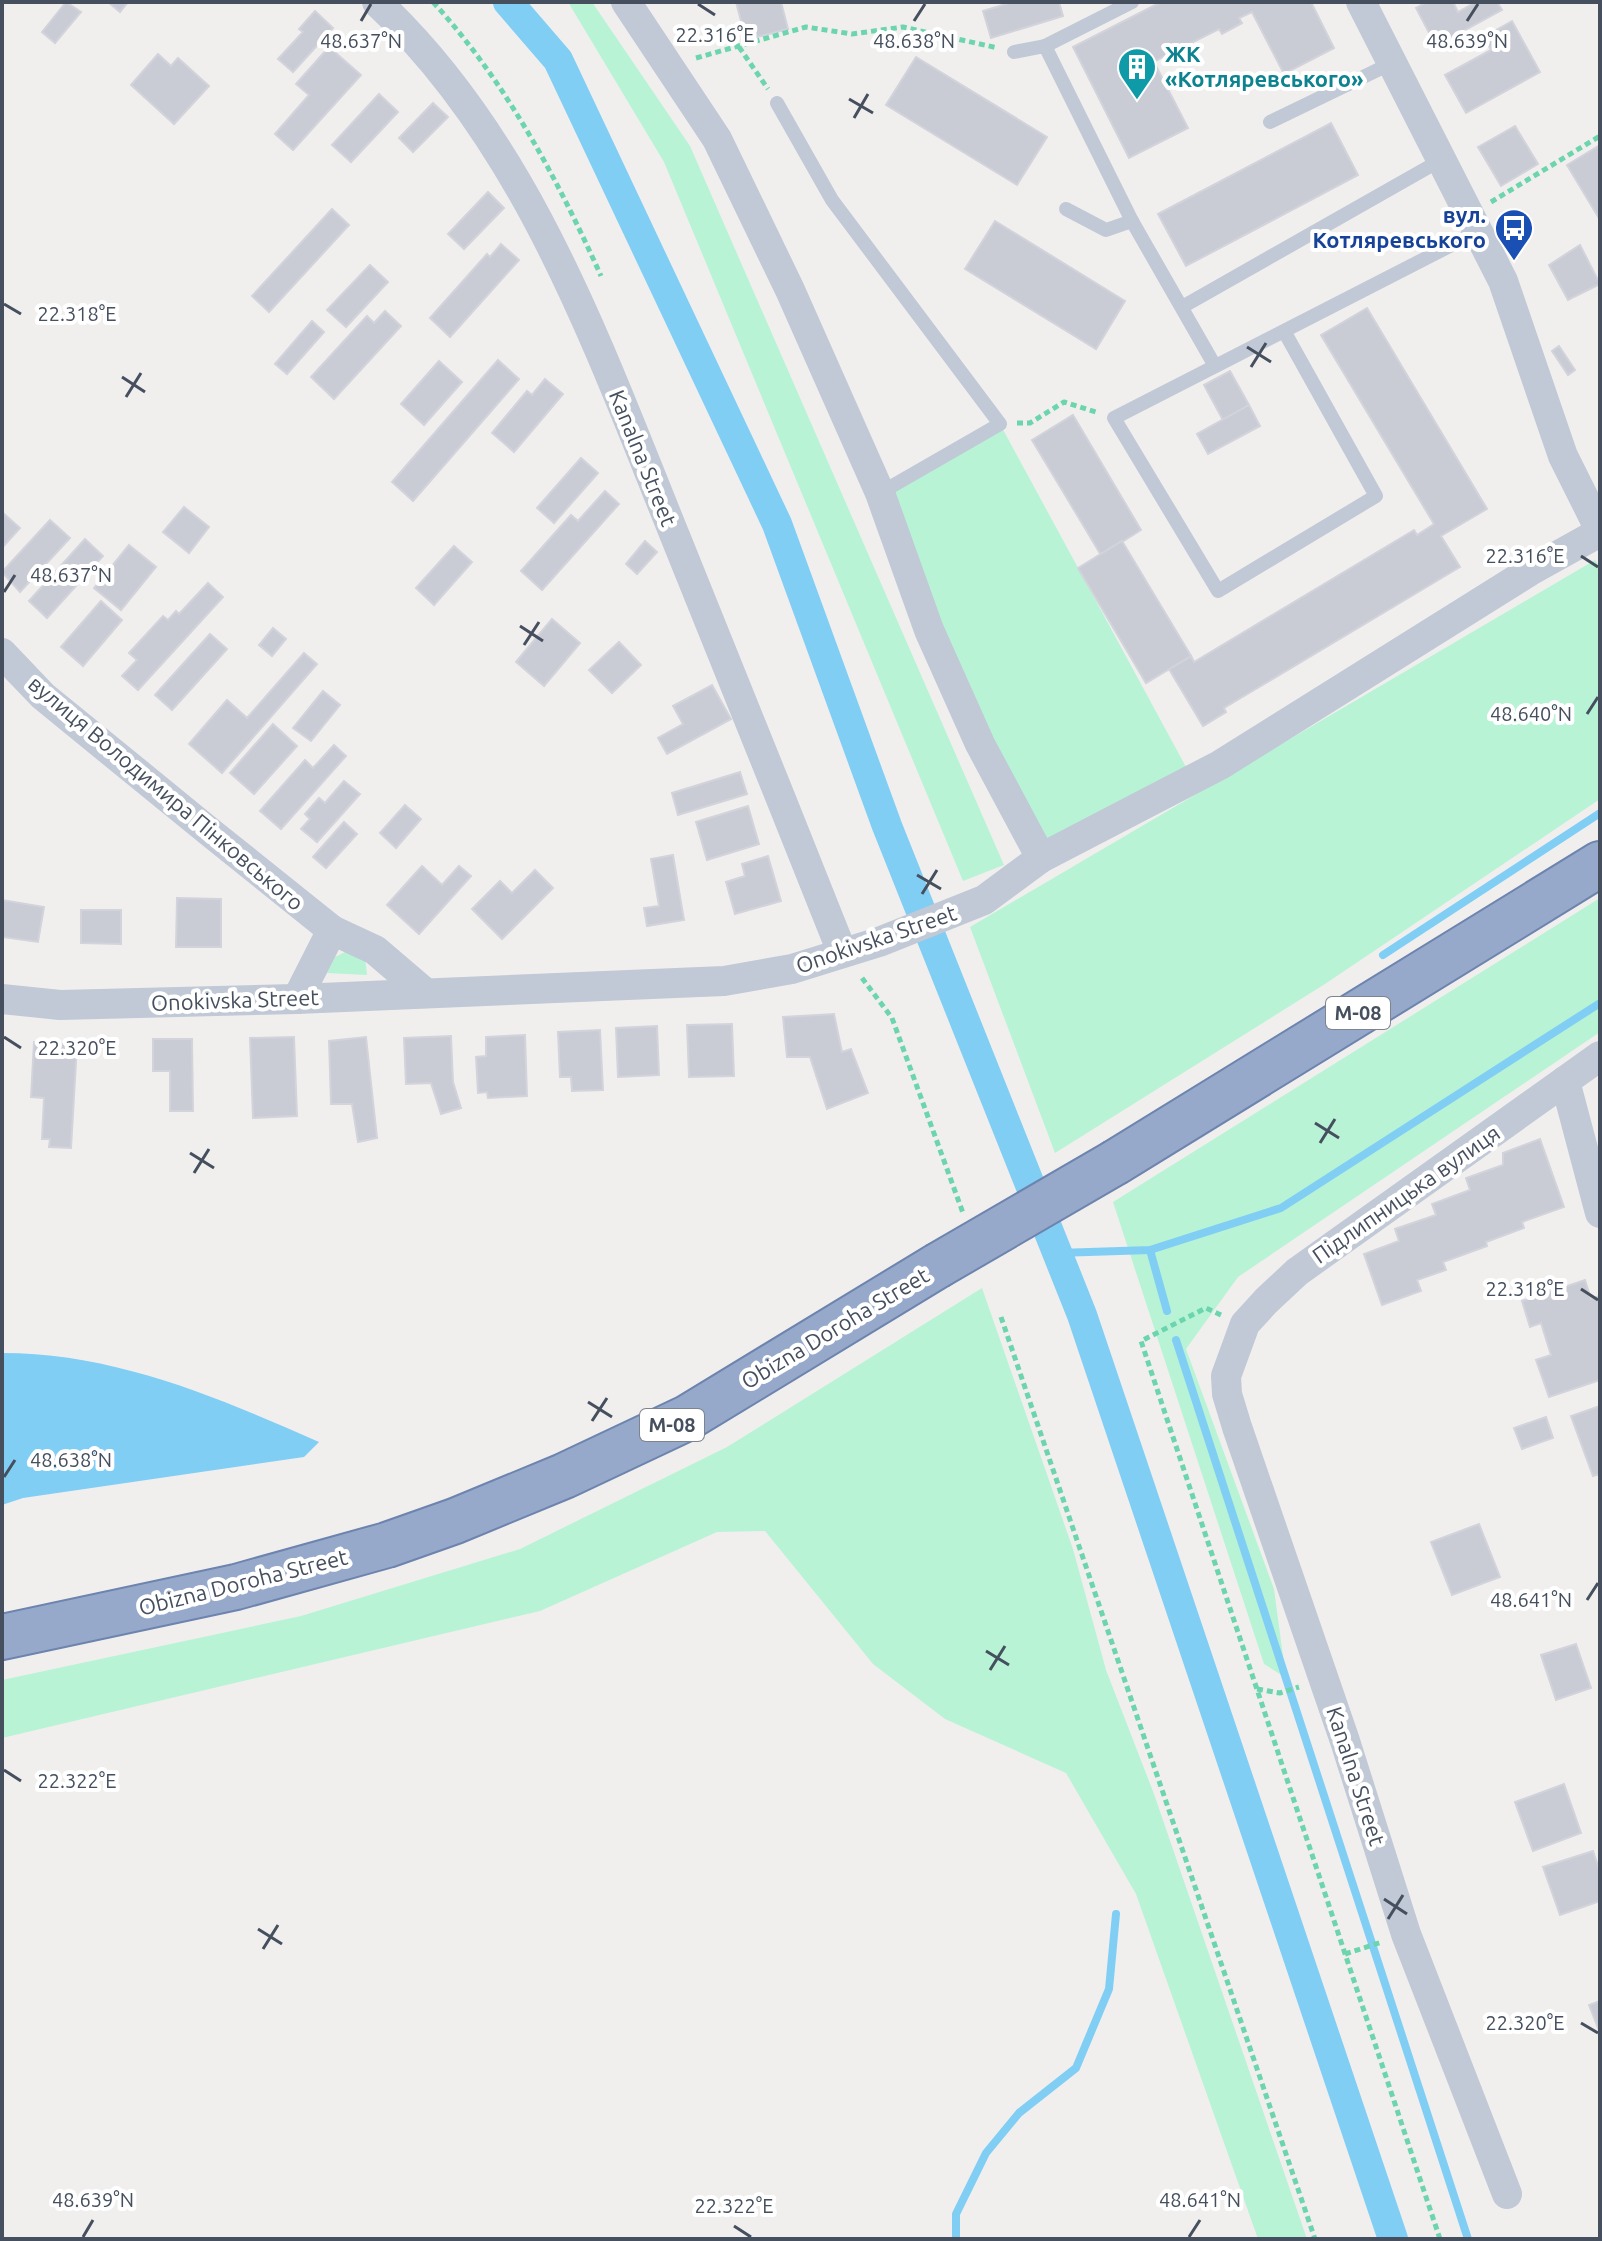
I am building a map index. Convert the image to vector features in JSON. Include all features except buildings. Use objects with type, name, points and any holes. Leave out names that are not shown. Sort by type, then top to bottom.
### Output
[{"type":"highway","name":"Obizna Doroha Street","points":[[2,1637],[236,1587],[387,1545],[564,1476],[687,1418],[937,1266],[1116,1162],[1600,864]]},
{"type":"street","name":"Kanalna Street","points":[[377,2],[451,78],[484,125],[570,288],[633,429],[842,952]]},
{"type":"street","points":[[626,2],[717,139],[790,290],[880,493],[929,630],[980,744],[1041,858]]},
{"type":"street","points":[[1361,2],[1503,281],[1563,456],[1600,531]]},
{"type":"street","name":"Onokivska Street","points":[[2,999],[60,1005],[297,999],[423,991],[724,981],[792,969],[879,942],[984,900],[1041,858],[1220,765],[1530,571],[1600,531]]},
{"type":"street","name":"вулиця Володимира Пінковського","points":[[2,653],[43,696],[332,930],[375,950],[423,991]]},
{"type":"street","points":[[297,999],[332,930]]},
{"type":"street","name":"Підлипницька вулиця","points":[[1232,1352],[1245,1324],[1297,1272],[1600,1056]]},
{"type":"street","points":[[1565,1081],[1600,1213]]},
{"type":"street","name":"Kanalna Street","points":[[1232,1352],[1226,1376],[1227,1394],[1237,1427],[1345,1741],[1406,1934],[1507,2194]]},
{"type":"lane","points":[[1014,52],[1045,46],[1132,2]]},
{"type":"lane","points":[[1045,46],[1132,221],[1215,366]]},
{"type":"lane","points":[[1270,122],[1392,63]]},
{"type":"lane","points":[[777,103],[832,200],[1000,424],[880,493]]},
{"type":"lane","points":[[1182,307],[1441,160]]},
{"type":"lane","points":[[1066,209],[1106,230],[1132,221]]},
{"type":"lane","points":[[1284,331],[1376,496],[1218,591],[1114,418],[1284,331],[1473,223]]},
{"type":"path","points":[[662,56],[701,59],[806,27],[852,34],[903,27],[1014,52]]},
{"type":"path","points":[[739,47],[777,103]]},
{"type":"path","points":[[1473,223],[1600,136]]},
{"type":"path","points":[[1000,424],[1030,423],[1064,402],[1114,418]]},
{"type":"path","points":[[842,952],[892,1018],[964,1214]]},
{"type":"path","points":[[1245,1324],[1206,1308],[1141,1341],[1440,2239]]},
{"type":"path","points":[[1001,1317],[1315,2239]]},
{"type":"path","points":[[1257,1689],[1280,1693],[1298,1687]]},
{"type":"path","points":[[1345,1954],[1382,1942]]},
{"type":"green space","points":[[568,2],[592,2],[690,146],[1004,865],[963,881],[664,162]]},
{"type":"green space","points":[[1000,424],[1192,778],[1041,858],[880,493]]},
{"type":"green space","points":[[1595,560],[1600,567],[1600,799],[1325,984],[1055,1153],[970,927]]},
{"type":"green space","points":[[1600,898],[1600,1032],[1238,1277],[1186,1349],[1274,1589],[1286,1678],[1264,1664],[1113,1202]]},
{"type":"green space","points":[[349,950],[365,957],[367,975],[327,973],[335,957]]},
{"type":"green space","points":[[982,1288],[1073,1549],[1106,1670],[1154,1794],[1307,2239],[1258,2239],[1136,1894],[1066,1773],[945,1719],[873,1664],[765,1531],[717,1532],[540,1611],[2,1738],[2,1680],[301,1616],[520,1549],[727,1447]]},
{"type":"water","points":[[2,1353],[44,1355],[125,1369],[204,1394],[319,1442],[304,1457],[23,1498],[2,1505]]},
{"type":"waterway","points":[[508,2],[558,60],[777,524],[887,826],[1082,1315],[1393,2239]]},
{"type":"waterway","points":[[1383,955],[1600,813]]},
{"type":"waterway","points":[[1058,1253],[1150,1250],[1281,1208],[1600,1003]]},
{"type":"waterway","points":[[1150,1250],[1167,1311]]},
{"type":"waterway","points":[[1176,1340],[1468,2239]]},
{"type":"waterway","points":[[956,2239],[956,2214],[986,2153],[1019,2113],[1076,2068],[1109,1989],[1116,1914]]},
{"type":"place","name":"ЖК «Котляревського»","points":[[1137,101]]},
{"type":"place","name":"вул. Котляревського","points":[[1514,262]]}]
